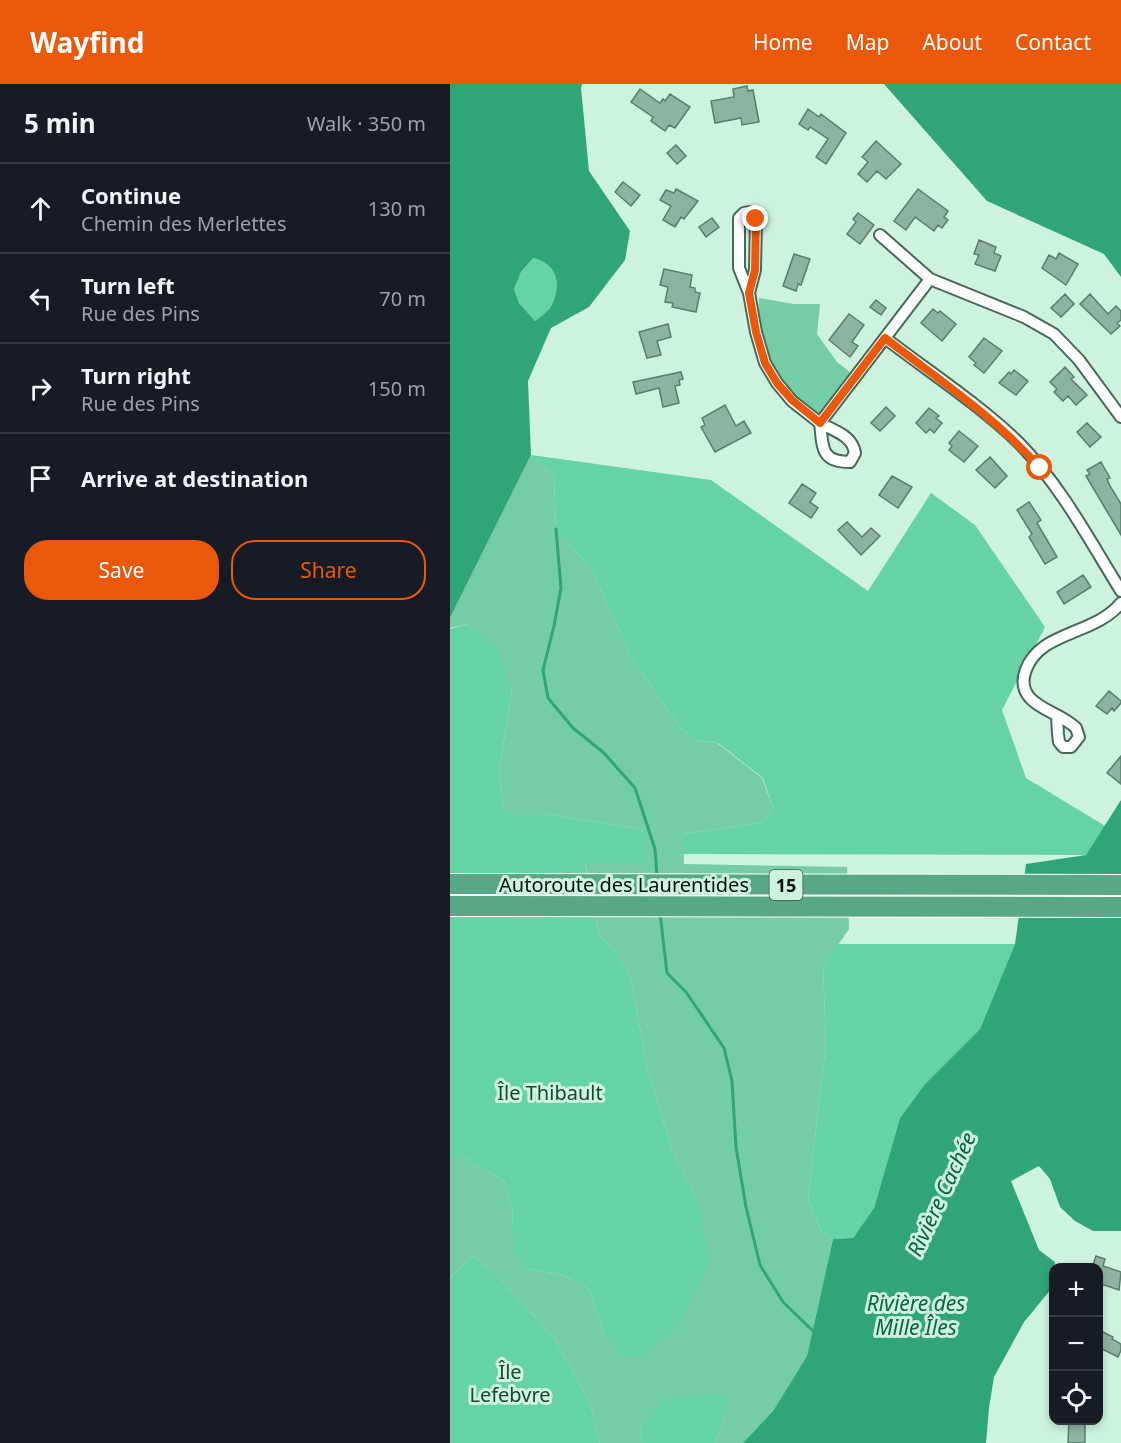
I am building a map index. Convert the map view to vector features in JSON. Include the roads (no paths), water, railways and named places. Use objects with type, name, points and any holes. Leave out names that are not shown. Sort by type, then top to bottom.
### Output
[{"type":"highway","name":"Autoroute des Laurentides","points":[[450,884],[1121,885]]},
{"type":"highway","name":"Autoroute des Laurentides","points":[[450,906],[1121,907]]},
{"type":"street","points":[[749,293],[755,270],[756,219],[749,212],[739,218],[739,268],[749,293],[756,332],[765,363],[777,383],[792,400],[820,423],[930,279]]},
{"type":"street","points":[[880,235],[930,279],[1024,317],[1054,334],[1079,360],[1121,417]]},
{"type":"street","points":[[885,338],[976,407],[1018,443],[1064,500],[1121,591]]},
{"type":"street","points":[[1056,716],[1032,700],[1025,692],[1024,671],[1032,658],[1044,646],[1107,616],[1121,603]]},
{"type":"water","points":[[450,84],[582,84],[589,171],[630,231],[625,260],[589,307],[551,328],[528,381],[531,455],[450,618]],"holes":[[[533,258],[542,261],[553,271],[557,285],[550,308],[535,321],[519,303],[514,289],[521,272]]]},
{"type":"water","points":[[884,84],[1121,84],[1121,277],[1104,254],[987,201]]},
{"type":"water","name":"Rivière des Mille Îles","points":[[1121,800],[1121,1231],[1093,1231],[1075,1221],[1060,1207],[1050,1179],[1039,1166],[1011,1181],[1039,1250],[1055,1262],[1049,1263],[1049,1292],[1024,1322],[994,1377],[986,1443],[743,1443],[773,1411],[807,1356],[833,1239],[853,1238],[874,1208],[900,1118],[925,1084],[980,1029],[1015,944],[1026,864],[1086,855]]},
{"type":"waterway","points":[[556,529],[561,588],[543,670],[548,698],[573,728],[604,753],[635,788],[655,849],[657,876]]},
{"type":"waterway","points":[[660,913],[667,973],[686,992],[724,1048],[732,1081],[736,1147],[746,1207],[760,1265],[783,1302],[813,1331]]},
{"type":"park label","name":"Île Thibault","points":[[550,1092]]},
{"type":"park label","name":"Île Lefebvre","points":[[510,1382]]},
{"type":"water label","name":"Rivière Cachée","points":[[941,1194]]}]
